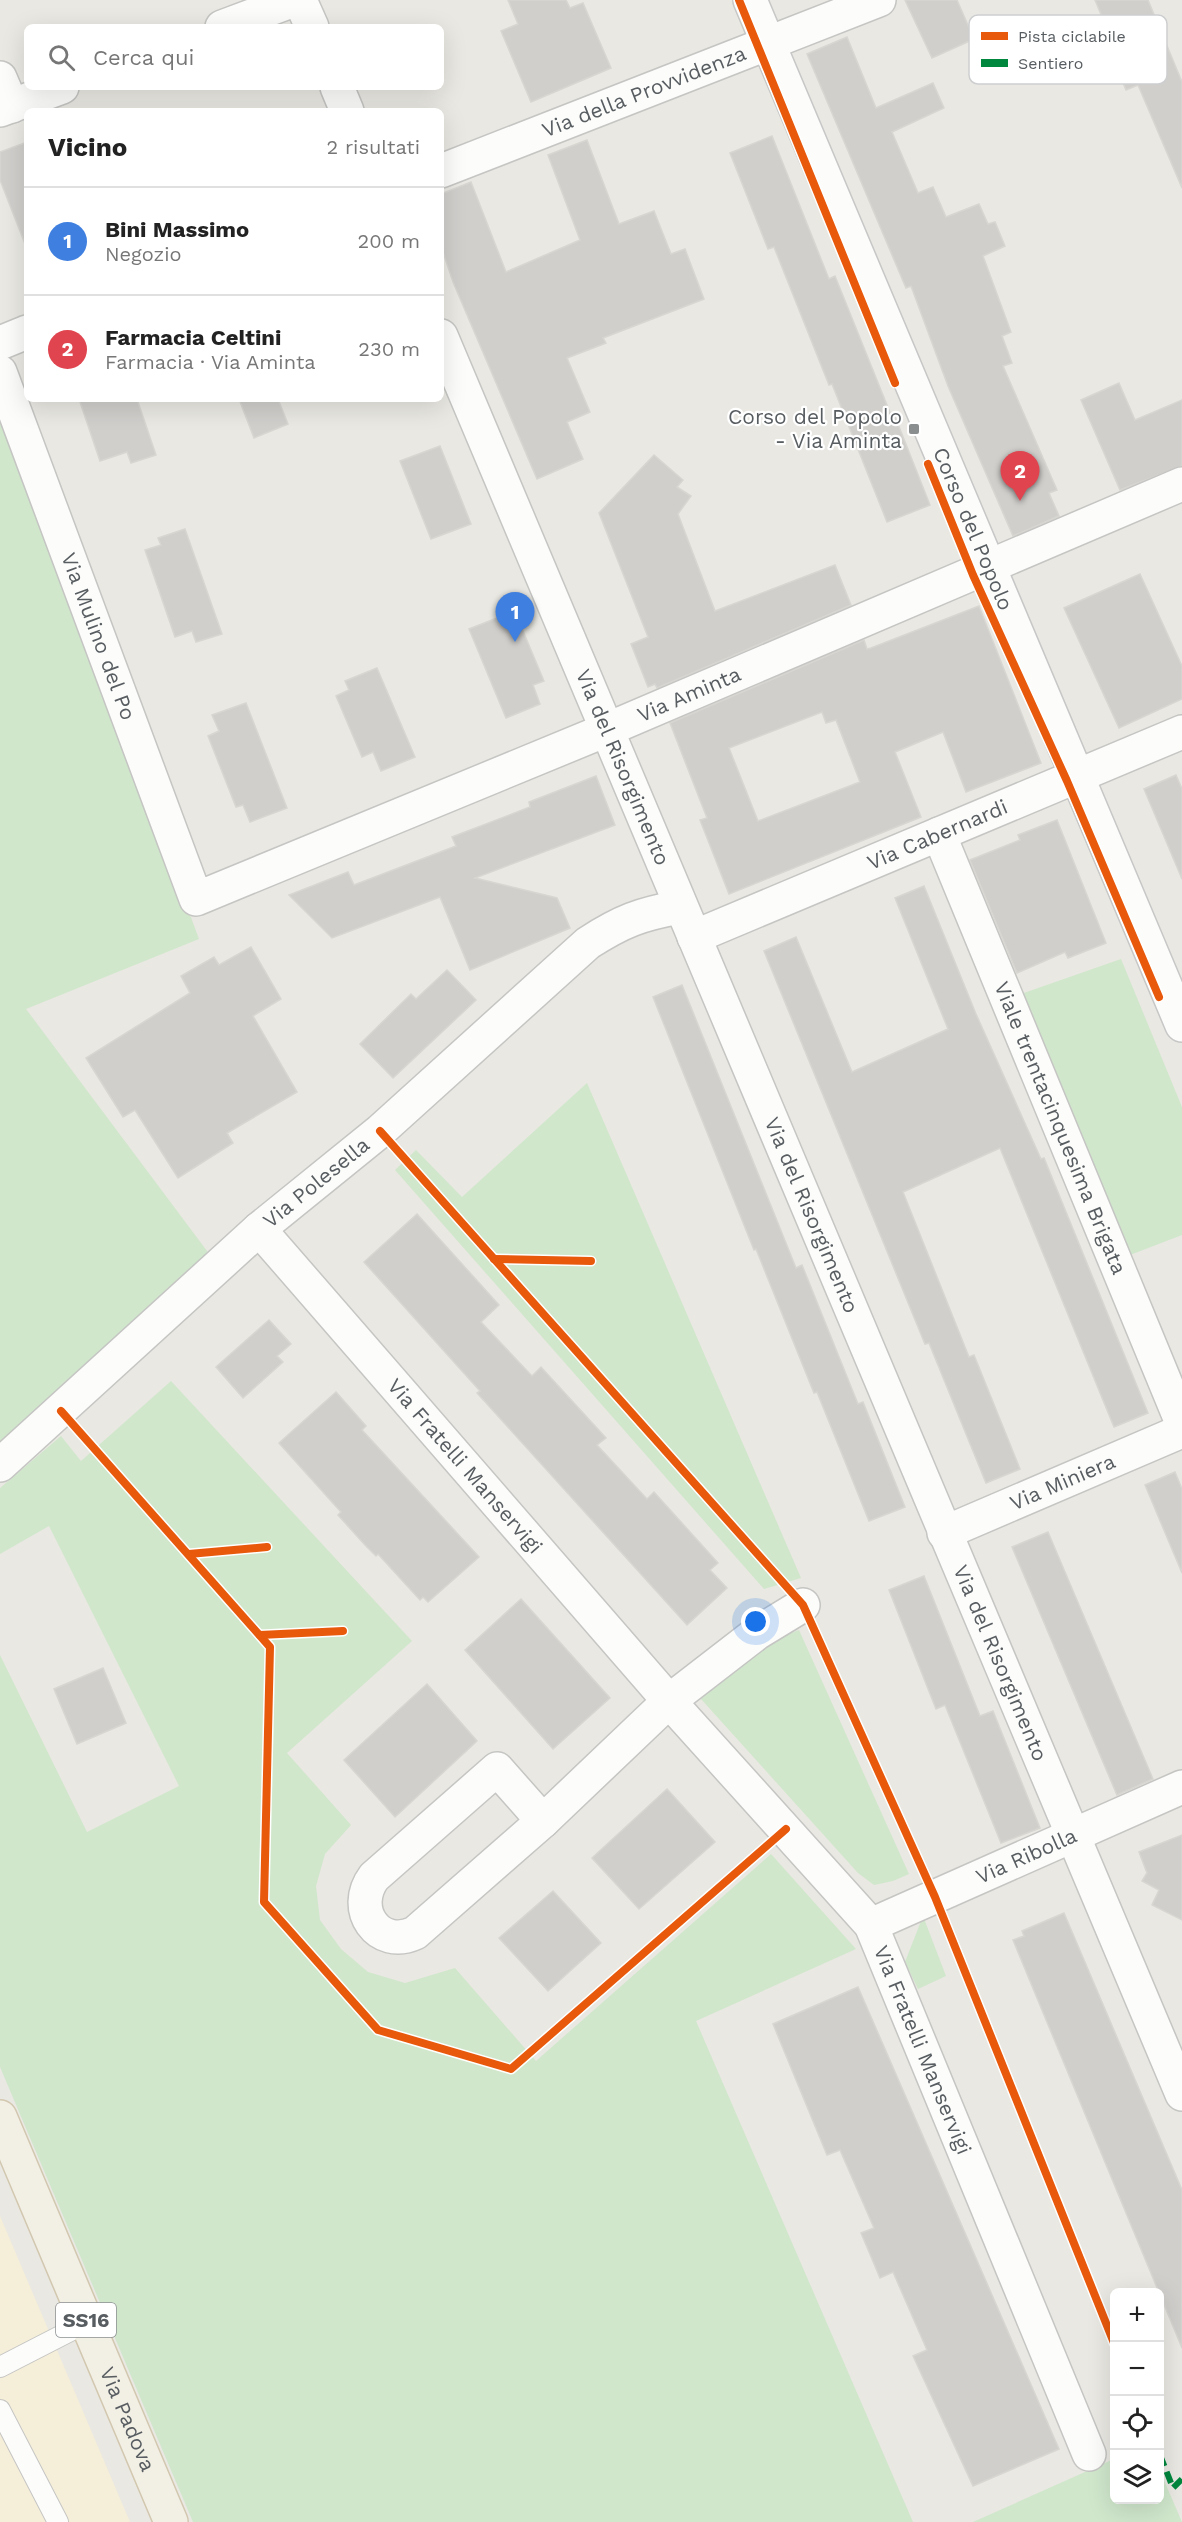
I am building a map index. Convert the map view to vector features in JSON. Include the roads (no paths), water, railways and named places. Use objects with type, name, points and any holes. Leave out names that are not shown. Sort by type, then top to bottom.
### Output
[{"type":"main road","name":"Via Padova","points":[[3,2133],[171,2522]]},
{"type":"street","points":[[230,24],[294,0]]},
{"type":"street","points":[[300,0],[311,24]]},
{"type":"street","name":"Corso del Popolo","points":[[750,0],[1182,1025]]},
{"type":"street","name":"Via della Provvidenza","points":[[444,170],[879,0]]},
{"type":"street","points":[[4,98],[46,90]]},
{"type":"street","points":[[338,90],[346,108]]},
{"type":"street","points":[[0,343],[24,333]]},
{"type":"street","name":"Via del Risorgimento","points":[[444,343],[1182,2094]]},
{"type":"street","name":"Via Mulino del Po","points":[[0,372],[196,899]]},
{"type":"street","name":"Via Aminta","points":[[196,899],[606,730],[1182,484]]},
{"type":"street","name":"Via Cabernardi","points":[[694,937],[1182,732]]},
{"type":"street","name":"Viale trentacinquesima Brigata","points":[[939,834],[1182,1423]]},
{"type":"street","name":"Via Polesella","points":[[0,1465],[259,1229],[380,1131],[588,943],[615,926],[641,914],[680,907]]},
{"type":"street","name":"Via Fratelli Manservigi","points":[[259,1229],[669,1701],[871,1925],[1089,2454]]},
{"type":"street","name":"Via Miniera","points":[[944,1533],[1182,1431]]},
{"type":"street","points":[[543,1821],[497,1769],[374,1877],[364,1896],[368,1917],[372,1924],[387,1935],[405,1938],[415,1933],[543,1821],[669,1701],[757,1634],[803,1605]]},
{"type":"street","name":"Via Ribolla","points":[[871,1925],[1182,1787]]},
{"type":"lane","points":[[0,2367],[76,2328],[90,2330]]},
{"type":"lane","points":[[0,2410],[58,2522]]},
{"type":"place","name":"Corso del Popolo - Via Aminta","points":[[914,429]]},
{"type":"place","name":"Farmacia Celtini","points":[[1020,501]]},
{"type":"place","name":"Bini Massimo","points":[[515,642]]}]
